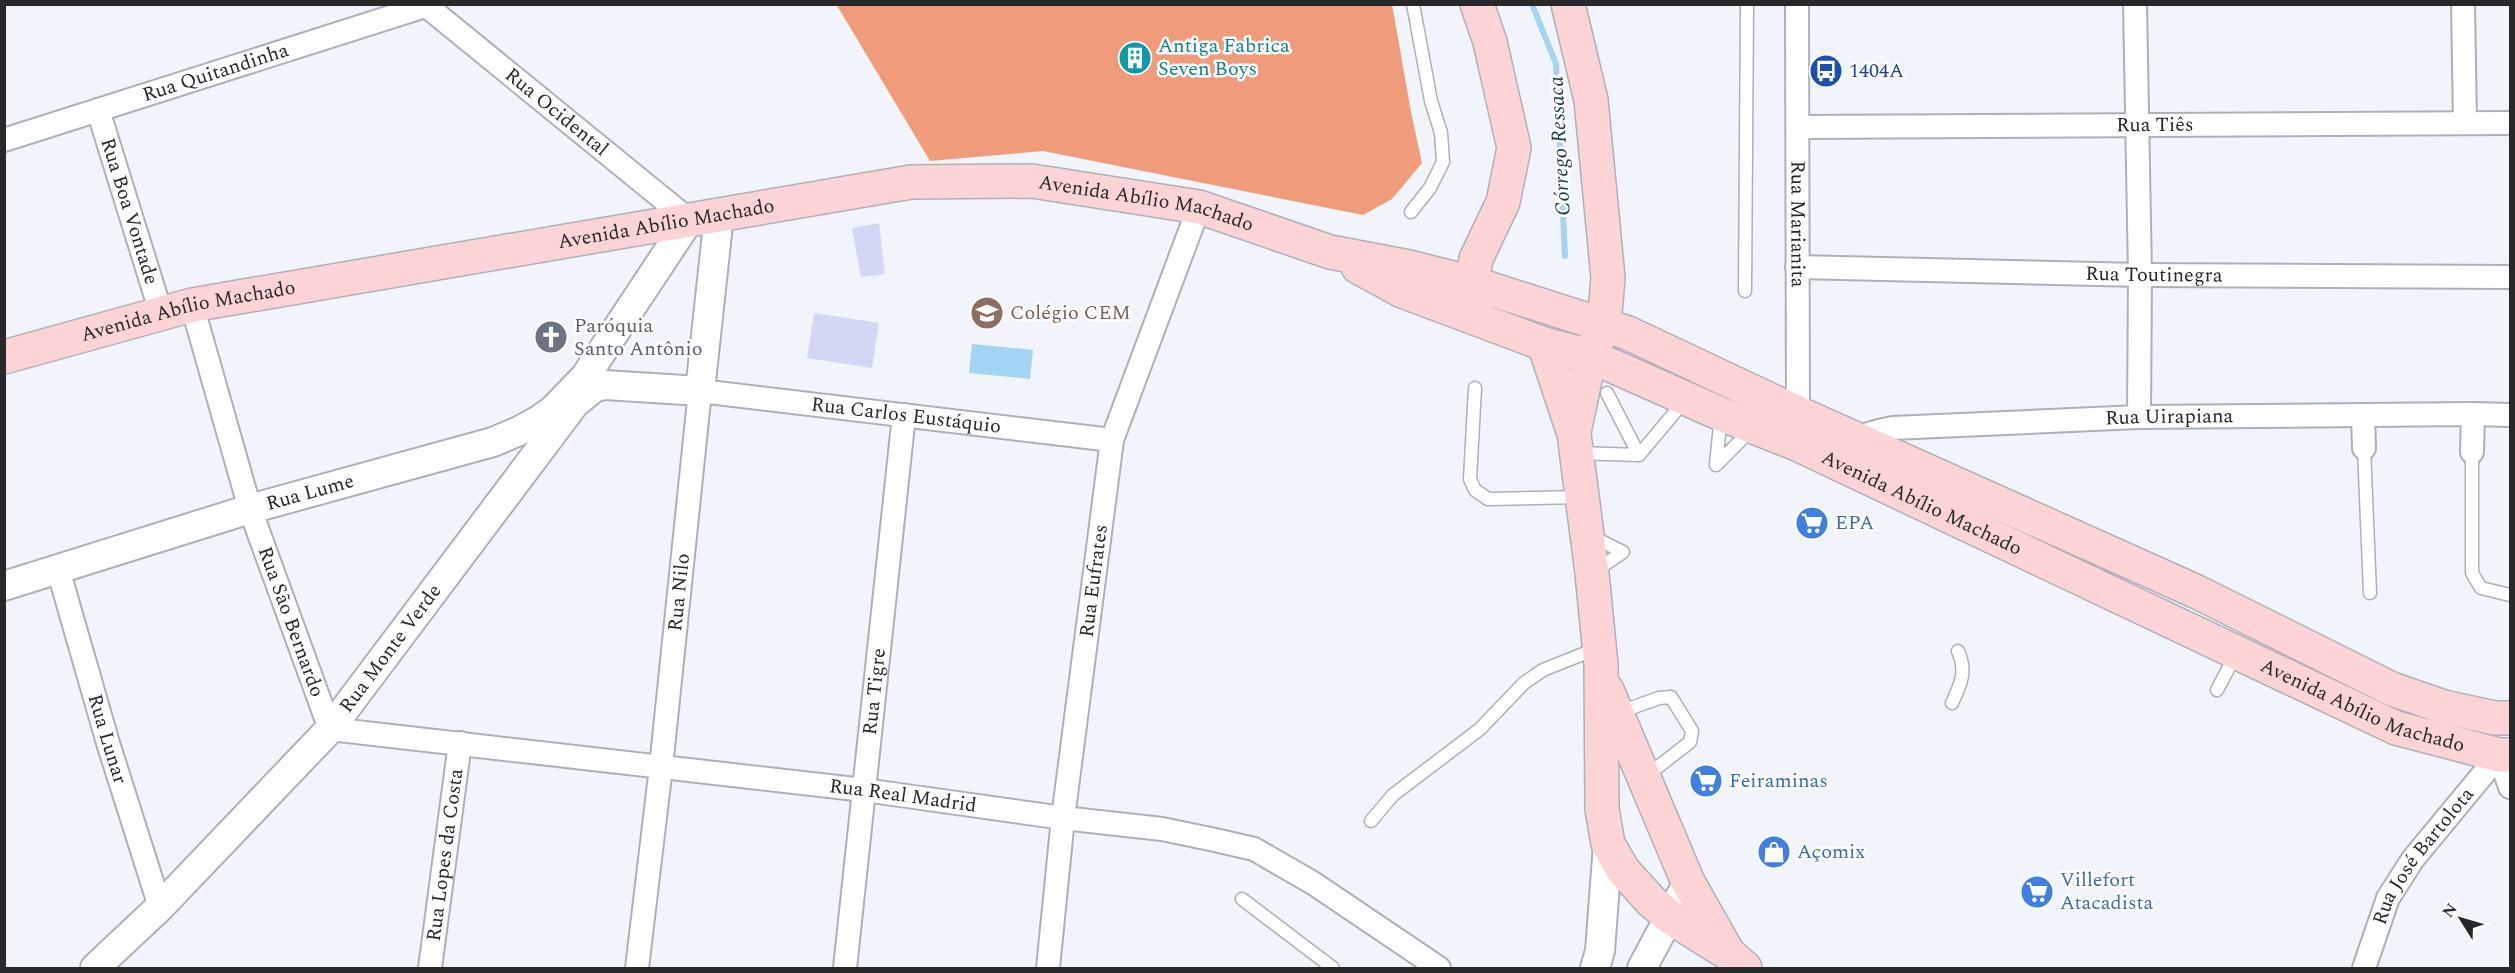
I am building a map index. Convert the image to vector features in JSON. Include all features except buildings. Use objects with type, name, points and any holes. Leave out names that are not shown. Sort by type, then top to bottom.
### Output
[{"type":"main road","points":[[1477,4],[1491,42],[1514,148],[1503,202],[1476,259],[1472,284],[1478,311],[1490,324]]},
{"type":"main road","points":[[1568,4],[1591,100],[1608,278],[1616,329],[1590,356],[1575,443]]},
{"type":"main road","name":"Avenida Abílio Machado","points":[[4,357],[177,309],[911,182],[1032,181],[1199,207],[1330,252],[1409,267],[1616,329],[1798,428],[1851,453],[2237,652],[2396,728],[2505,755]]},
{"type":"main road","name":"Avenida Abílio Machado","points":[[1330,252],[1402,291],[1544,344],[1590,356],[1753,427],[1798,428]]},
{"type":"main road","points":[[1544,344],[1575,443],[1592,573],[1600,660],[1602,809],[1608,844],[1635,885],[1670,917],[1737,961]]},
{"type":"main road","points":[[1575,443],[1595,402],[1607,393],[1643,378]]},
{"type":"main road","name":"Avenida Abílio Machado","points":[[1851,453],[2195,591],[2392,689],[2444,707],[2495,718],[2511,718]]},
{"type":"main road","points":[[1600,660],[1616,713],[1688,882],[1737,961]]},
{"type":"main road","points":[[1602,809],[1629,801],[1640,802],[1657,810]]},
{"type":"street","name":"Rua Marianita","points":[[1797,4],[1798,428]]},
{"type":"street","points":[[2135,4],[2140,275],[2139,417]]},
{"type":"street","points":[[2463,4],[2465,123]]},
{"type":"street","name":"Rua Quitandinha","points":[[4,140],[425,5]]},
{"type":"street","name":"Rua Ocidental","points":[[425,5],[704,217]]},
{"type":"street","name":"Rua Boa Vontade","points":[[98,110],[177,309]]},
{"type":"street","name":"Rua Tiês","points":[[1799,127],[2511,123]]},
{"type":"street","name":"Rua Eufrates","points":[[1048,969],[1063,819],[1112,441],[1199,207]]},
{"type":"street","name":"Rua Lume","points":[[4,586],[250,509],[493,442],[519,431],[553,410],[576,388],[704,217]]},
{"type":"street","name":"Rua Nilo","points":[[637,969],[661,768],[700,391],[704,217]]},
{"type":"street","name":"Rua Toutinegra","points":[[1797,267],[2140,275],[2511,277]]},
{"type":"street","name":"Rua São Bernardo","points":[[177,309],[330,729]]},
{"type":"street","name":"Rua Monte Verde","points":[[97,968],[160,907],[330,729],[575,403],[595,387],[605,385],[700,391]]},
{"type":"street","name":"Rua Carlos Eustáquio","points":[[700,391],[1112,441]]},
{"type":"street","points":[[2472,414],[2472,452]]},
{"type":"street","name":"Rua Tigre","points":[[845,969],[904,415]]},
{"type":"street","name":"Rua Uirapiana","points":[[1851,453],[1871,432],[1893,428],[2139,417],[2511,415]]},
{"type":"street","points":[[2363,416],[2364,448]]},
{"type":"street","name":"Rua Lunar","points":[[58,569],[108,743],[160,907]]},
{"type":"street","name":"Rua Real Madrid","points":[[330,729],[864,790],[1063,819],[1162,829],[1254,849],[1313,883],[1439,969]]},
{"type":"street","name":"Rua Lopes da Costa","points":[[430,969],[460,743]]},
{"type":"street","points":[[2505,755],[2511,787]]},
{"type":"street","name":"Rua José Bartolota","points":[[2364,969],[2388,898],[2414,860],[2505,755]]},
{"type":"street","points":[[1595,969],[1600,951],[1608,844]]},
{"type":"street","points":[[1642,969],[1688,882]]},
{"type":"lane","points":[[1411,212],[1430,188],[1443,162],[1441,134],[1431,101],[1413,4]]},
{"type":"lane","points":[[1745,291],[1747,4]]},
{"type":"lane","points":[[1474,388],[1470,479],[1475,490],[1488,499],[1581,497]]},
{"type":"lane","points":[[1607,393],[1640,455]]},
{"type":"lane","points":[[1640,455],[1687,397]]},
{"type":"lane","points":[[1722,414],[1716,465],[1753,427]]},
{"type":"lane","points":[[1575,443],[1640,455]]},
{"type":"lane","points":[[2364,448],[2370,593]]},
{"type":"lane","points":[[2472,452],[2472,573],[2481,588],[2511,595]]},
{"type":"lane","points":[[1952,703],[1962,682],[1964,664],[1958,651]]},
{"type":"lane","points":[[2217,690],[2237,652]]},
{"type":"lane","points":[[1371,821],[1393,795],[1480,729],[1524,683],[1543,670],[1600,660]]},
{"type":"lane","points":[[1616,713],[1659,698],[1671,697],[1692,731],[1690,742],[1644,778]]},
{"type":"lane","points":[[1242,899],[1333,969]]},
{"type":"shaded area","points":[[879,223],[885,274],[861,277],[852,228]]},
{"type":"shaded area","points":[[814,313],[879,323],[872,368],[807,358]]},
{"type":"shaded area","points":[[972,344],[1033,350],[1030,379],[969,373]]},
{"type":"waterway","name":"Córrego Ressaca","points":[[1532,4],[1556,64],[1565,256]]},
{"type":"place","name":"Antiga Fabrica Seven Boys","points":[[1135,58]]},
{"type":"place","name":"1404A","points":[[1826,71]]},
{"type":"place","name":"Colégio CEM","points":[[987,313]]},
{"type":"place","name":"Paróquia Santo Antônio","points":[[551,337]]},
{"type":"place","name":"EPA","points":[[1812,523]]},
{"type":"place","name":"Feiraminas","points":[[1706,781]]},
{"type":"place","name":"Açomix","points":[[1774,852]]},
{"type":"place","name":"Villefort Atacadista","points":[[2037,892]]}]
